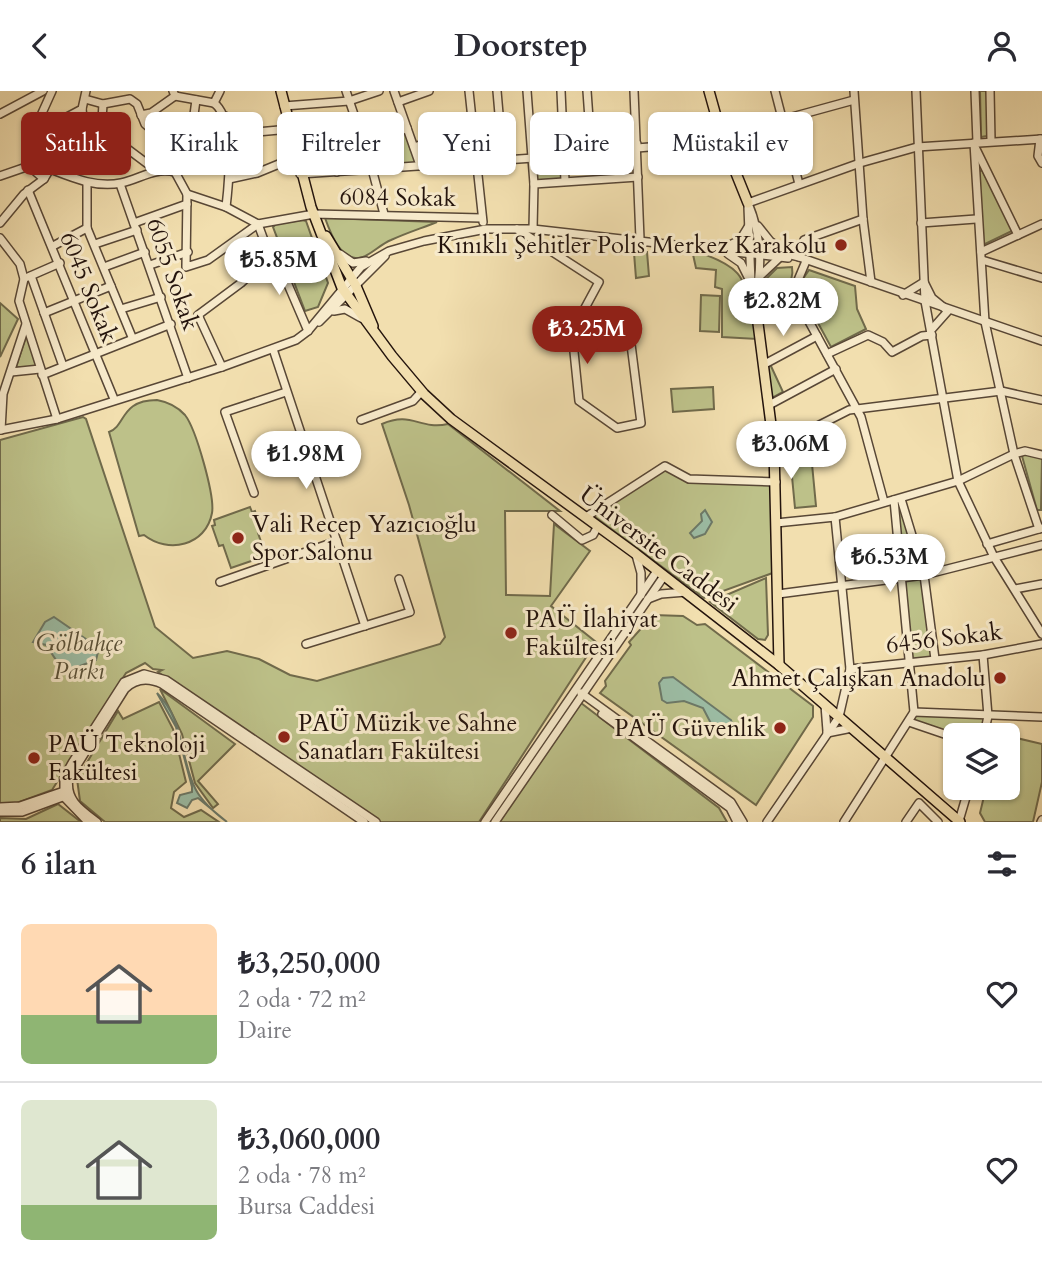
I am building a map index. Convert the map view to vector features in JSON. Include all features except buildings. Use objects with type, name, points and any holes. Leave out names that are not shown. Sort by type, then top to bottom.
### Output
[{"type":"main road","points":[[281,91],[286,112]]},
{"type":"main road","points":[[709,91],[715,112]]},
{"type":"main road","points":[[300,175],[322,231],[338,252],[354,282],[376,334]]},
{"type":"main road","points":[[737,175],[748,203]]},
{"type":"main road","name":"Üniversite Caddesi","points":[[322,231],[344,292],[422,391],[451,419],[636,554],[779,666],[959,821]]},
{"type":"main road","points":[[755,300],[774,449],[779,666]]},
{"type":"street","points":[[0,114],[43,91]]},
{"type":"street","points":[[43,112],[52,91]]},
{"type":"street","points":[[214,103],[220,91]]},
{"type":"street","points":[[346,91],[353,112]]},
{"type":"street","points":[[284,106],[349,101],[379,91]]},
{"type":"street","points":[[394,91],[418,159]]},
{"type":"street","points":[[398,102],[429,91]]},
{"type":"street","points":[[469,91],[471,112]]},
{"type":"street","points":[[497,91],[499,112]]},
{"type":"street","points":[[527,91],[530,124]]},
{"type":"street","points":[[561,91],[562,112]]},
{"type":"street","points":[[587,91],[591,147],[648,145]]},
{"type":"street","points":[[634,91],[640,239]]},
{"type":"street","points":[[775,91],[779,112]]},
{"type":"street","points":[[916,91],[925,301],[932,330],[941,400],[958,481],[994,557],[1042,634]]},
{"type":"street","points":[[975,91],[976,219],[982,256],[985,322],[1014,454],[1040,529]]},
{"type":"street","points":[[990,91],[991,140]]},
{"type":"street","points":[[141,115],[151,113],[174,94],[214,103],[222,112]]},
{"type":"street","points":[[82,112],[86,95],[103,104],[132,95],[145,124]]},
{"type":"street","points":[[804,112],[854,95],[863,219],[871,282]]},
{"type":"street","points":[[194,112],[196,100]]},
{"type":"street","points":[[102,112],[103,104]]},
{"type":"street","points":[[76,112],[82,109]]},
{"type":"street","points":[[748,203],[860,163],[917,147],[991,140],[1041,139],[1038,156],[1042,163]]},
{"type":"street","points":[[975,143],[1018,235]]},
{"type":"street","points":[[414,147],[418,146]]},
{"type":"street","points":[[131,150],[145,161]]},
{"type":"street","points":[[229,179],[257,173],[277,165]]},
{"type":"street","points":[[0,176],[21,169]]},
{"type":"street","points":[[39,175],[44,179]]},
{"type":"street","points":[[0,223],[28,190],[46,175]]},
{"type":"street","points":[[66,175],[87,183],[120,184],[146,175]]},
{"type":"street","points":[[176,175],[187,194],[186,267],[208,260],[258,224]]},
{"type":"street","points":[[226,207],[229,175]]},
{"type":"street","points":[[374,175],[384,214]]},
{"type":"street","points":[[477,175],[482,218],[486,229]]},
{"type":"street","points":[[533,229],[534,175]]},
{"type":"street","points":[[565,175],[565,181]]},
{"type":"street","points":[[796,175],[799,184]]},
{"type":"street","points":[[534,184],[638,177]]},
{"type":"street","points":[[87,183],[87,228],[132,337]]},
{"type":"street","name":"6055 Sokak","points":[[120,184],[188,378]]},
{"type":"street","name":"6045 Sokak","points":[[28,190],[114,399]]},
{"type":"street","points":[[187,194],[226,207],[258,224],[308,331]]},
{"type":"street","points":[[748,203],[756,222],[772,243],[789,254],[904,296],[1042,341]]},
{"type":"street","points":[[748,203],[755,300]]},
{"type":"street","points":[[95,244],[187,204]]},
{"type":"street","name":"6084 Sokak","points":[[258,224],[314,214],[482,218]]},
{"type":"street","points":[[863,219],[804,240],[803,259],[793,292],[857,409],[884,502]]},
{"type":"street","points":[[921,223],[976,219]]},
{"type":"street","points":[[755,281],[760,252],[756,222]]},
{"type":"street","points":[[982,256],[1042,224]]},
{"type":"street","points":[[723,250],[740,240],[748,226]]},
{"type":"street","points":[[53,246],[87,228]]},
{"type":"street","points":[[338,252],[353,263],[370,260],[389,251],[486,229],[533,229],[710,249],[789,254]]},
{"type":"street","points":[[516,229],[599,282],[572,332],[574,373],[579,401],[617,428],[641,423],[627,313]]},
{"type":"street","points":[[0,238],[27,277],[44,313],[63,366]]},
{"type":"street","points":[[723,250],[741,263],[755,281]]},
{"type":"street","points":[[308,331],[354,282],[389,251]]},
{"type":"street","points":[[104,267],[145,252]]},
{"type":"street","points":[[150,265],[188,252]]},
{"type":"street","points":[[760,252],[779,258],[803,259]]},
{"type":"street","points":[[222,367],[198,316],[272,253]]},
{"type":"street","points":[[982,256],[1042,278]]},
{"type":"street","points":[[755,281],[779,258]]},
{"type":"street","points":[[354,282],[370,260]]},
{"type":"street","points":[[57,419],[19,301],[27,277],[60,263]]},
{"type":"street","points":[[363,302],[363,283],[371,269]]},
{"type":"street","points":[[904,296],[924,282]]},
{"type":"street","points":[[924,282],[932,298],[948,311]]},
{"type":"street","points":[[44,313],[111,286]]},
{"type":"street","points":[[26,324],[3,394],[0,430],[57,419],[274,349],[308,331],[330,313],[344,292]]},
{"type":"street","points":[[756,311],[793,292]]},
{"type":"street","points":[[904,296],[923,309],[932,330]]},
{"type":"street","points":[[121,309],[161,297]]},
{"type":"street","points":[[330,313],[345,309],[362,318]]},
{"type":"street","points":[[827,354],[868,335],[883,342],[892,352],[932,330],[938,319],[948,311]]},
{"type":"street","points":[[11,372],[41,372],[63,366],[171,324]]},
{"type":"street","points":[[763,365],[817,336]]},
{"type":"street","points":[[274,349],[365,626]]},
{"type":"street","points":[[769,405],[836,369]]},
{"type":"street","points":[[361,419],[413,401],[422,391]]},
{"type":"street","points":[[774,449],[857,409],[1001,391],[1042,400]]},
{"type":"street","points":[[254,493],[225,412],[286,392]]},
{"type":"street","points":[[776,523],[835,517],[958,481],[1014,454],[1025,451],[1042,455]]},
{"type":"street","points":[[586,517],[665,466],[689,479],[776,482]]},
{"type":"street","points":[[898,499],[924,575],[935,659]]},
{"type":"street","points":[[844,822],[914,712],[898,499]]},
{"type":"street","points":[[552,515],[582,540],[593,535],[598,526]]},
{"type":"street","points":[[766,822],[839,717],[849,669],[835,517]]},
{"type":"street","points":[[1040,529],[1042,517]]},
{"type":"street","points":[[987,544],[1040,529]]},
{"type":"street","points":[[220,582],[337,541]]},
{"type":"street","points":[[778,594],[924,575],[1042,545]]},
{"type":"street","points":[[636,554],[644,597]]},
{"type":"street","points":[[495,822],[661,573]]},
{"type":"street","points":[[306,644],[410,612],[399,579]]},
{"type":"street","points":[[1015,589],[1042,584]]},
{"type":"street","points":[[644,597],[685,592]]},
{"type":"street","name":"6456 Sokak","points":[[849,669],[983,655],[1042,644]]},
{"type":"street","points":[[983,655],[987,723]]},
{"type":"street","points":[[88,822],[65,793],[64,778],[90,732],[124,682],[136,675],[155,674],[364,822]]},
{"type":"street","points":[[485,822],[578,694]]},
{"type":"street","points":[[578,694],[730,808],[737,822]]},
{"type":"street","points":[[578,694],[732,802],[743,822]]},
{"type":"street","points":[[825,705],[827,734]]},
{"type":"street","points":[[914,712],[1042,717]]},
{"type":"street","points":[[909,722],[943,734]]},
{"type":"street","points":[[827,734],[852,728]]},
{"type":"street","points":[[267,753],[376,822]]},
{"type":"street","points":[[0,809],[65,793]]},
{"type":"street","points":[[65,793],[97,822]]},
{"type":"street","points":[[959,821],[965,800]]},
{"type":"street","points":[[906,822],[919,803],[938,822]]},
{"type":"green space","points":[[980,91],[987,91],[987,136],[981,137]]},
{"type":"green space","points":[[405,132],[416,163],[404,164]]},
{"type":"green space","points":[[982,170],[1014,230],[983,245],[977,173]]},
{"type":"green space","points":[[534,175],[565,175],[565,181],[534,184]]},
{"type":"green space","points":[[325,218],[437,222],[397,237],[367,255],[356,258],[343,252],[338,246]]},
{"type":"green space","points":[[306,221],[328,283],[318,307],[305,311],[273,227],[276,224]]},
{"type":"green space","points":[[692,250],[726,264],[742,280],[757,339],[722,337],[722,289],[715,287],[716,270],[696,268]]},
{"type":"green space","points":[[647,252],[649,276],[636,278],[634,253]]},
{"type":"green space","points":[[792,267],[789,285],[776,297],[764,303],[765,280],[777,268]]},
{"type":"green space","points":[[809,270],[855,286],[857,309],[866,329],[831,347],[798,286]]},
{"type":"green space","points":[[701,295],[720,296],[719,332],[700,331]]},
{"type":"green space","points":[[0,303],[18,319],[0,357]]},
{"type":"green space","points":[[27,334],[40,369],[16,367]]},
{"type":"green space","points":[[770,364],[783,392],[772,398],[767,365]]},
{"type":"green space","points":[[713,387],[714,409],[673,412],[671,389]]},
{"type":"green space","points":[[157,400],[169,403],[185,415],[199,448],[211,492],[212,513],[202,533],[185,543],[174,545],[154,541],[144,535],[139,536],[109,432],[136,404]]},
{"type":"green space","name":"Gölbahçe Parkı","points":[[83,417],[86,419],[155,627],[193,658],[227,651],[259,659],[290,675],[317,681],[440,644],[445,637],[409,505],[382,424],[401,419],[430,425],[448,424],[560,511],[505,511],[506,595],[550,596],[554,524],[590,551],[551,606],[596,642],[479,822],[375,822],[158,672],[162,670],[153,669],[145,663],[126,673],[52,790],[14,804],[0,803],[0,440]]},
{"type":"green space","points":[[1027,453],[1042,458],[1041,510],[1037,510],[1022,456]]},
{"type":"green space","points":[[812,464],[816,506],[795,508],[791,466]]},
{"type":"green space","points":[[665,466],[689,479],[776,482],[778,571],[704,598],[591,514]]},
{"type":"green space","points":[[901,499],[924,575],[935,659],[912,661],[894,500]]},
{"type":"green space","name":"Vali Recep Yazıcıoğlu Spor Salonu","points":[[250,507],[252,512],[255,511],[262,531],[258,533],[266,556],[231,568],[223,545],[219,546],[212,526],[215,525],[214,520]]},
{"type":"green space","points":[[766,578],[768,635],[765,640],[758,639],[710,602]]},
{"type":"green space","points":[[653,615],[683,616],[697,625],[705,624],[813,706],[813,717],[756,805],[600,693],[606,686],[605,681],[631,645],[629,642]]},
{"type":"green space","points":[[160,689],[235,744],[198,781],[218,804],[213,808],[195,783],[182,734]]},
{"type":"green space","points":[[159,702],[173,729],[186,782],[174,792],[171,808],[184,817],[201,810],[219,822],[105,822],[80,801],[77,779],[118,711],[123,719]]},
{"type":"green space","points":[[581,703],[719,808],[727,822],[499,822]]},
{"type":"green space","points":[[914,712],[988,716],[987,723],[943,723],[943,731],[909,722]]},
{"type":"green space","points":[[1020,739],[1042,744],[1042,782],[1033,822],[985,822],[980,813],[983,800],[1020,800]]},
{"type":"green space","points":[[58,804],[81,822],[0,822],[0,818],[26,819]]},
{"type":"shaded area","points":[[705,510],[712,522],[705,534],[694,538],[690,533],[702,521],[701,514]]},
{"type":"shaded area","points":[[54,617],[93,644],[98,652],[96,660],[64,672],[46,645],[33,642],[45,622]]},
{"type":"shaded area","points":[[673,677],[731,720],[734,729],[717,735],[703,708],[684,701],[667,703],[662,700],[659,683],[663,678]]},
{"type":"shaded area","points":[[157,693],[178,728],[196,790],[211,809],[198,798],[192,800],[187,808],[177,803],[180,795],[192,792],[192,787],[176,727]]},
{"type":"place","name":"Kınıklı Şehitler Polis Merkez Karakolu","points":[[841,245]]},
{"type":"place","name":"Vali Recep Yazıcıoğlu Spor Salonu","points":[[238,538]]},
{"type":"place","name":"PAÜ İlahiyat Fakültesi","points":[[511,633]]},
{"type":"place","name":"Ahmet Çalışkan Anadolu","points":[[1000,678]]},
{"type":"place","name":"PAÜ Güvenlik","points":[[780,728]]},
{"type":"place","name":"PAÜ Müzik ve Sahne Sanatları Fakültesi","points":[[284,737]]},
{"type":"place","name":"PAÜ Teknoloji Fakültesi","points":[[34,758]]}]
